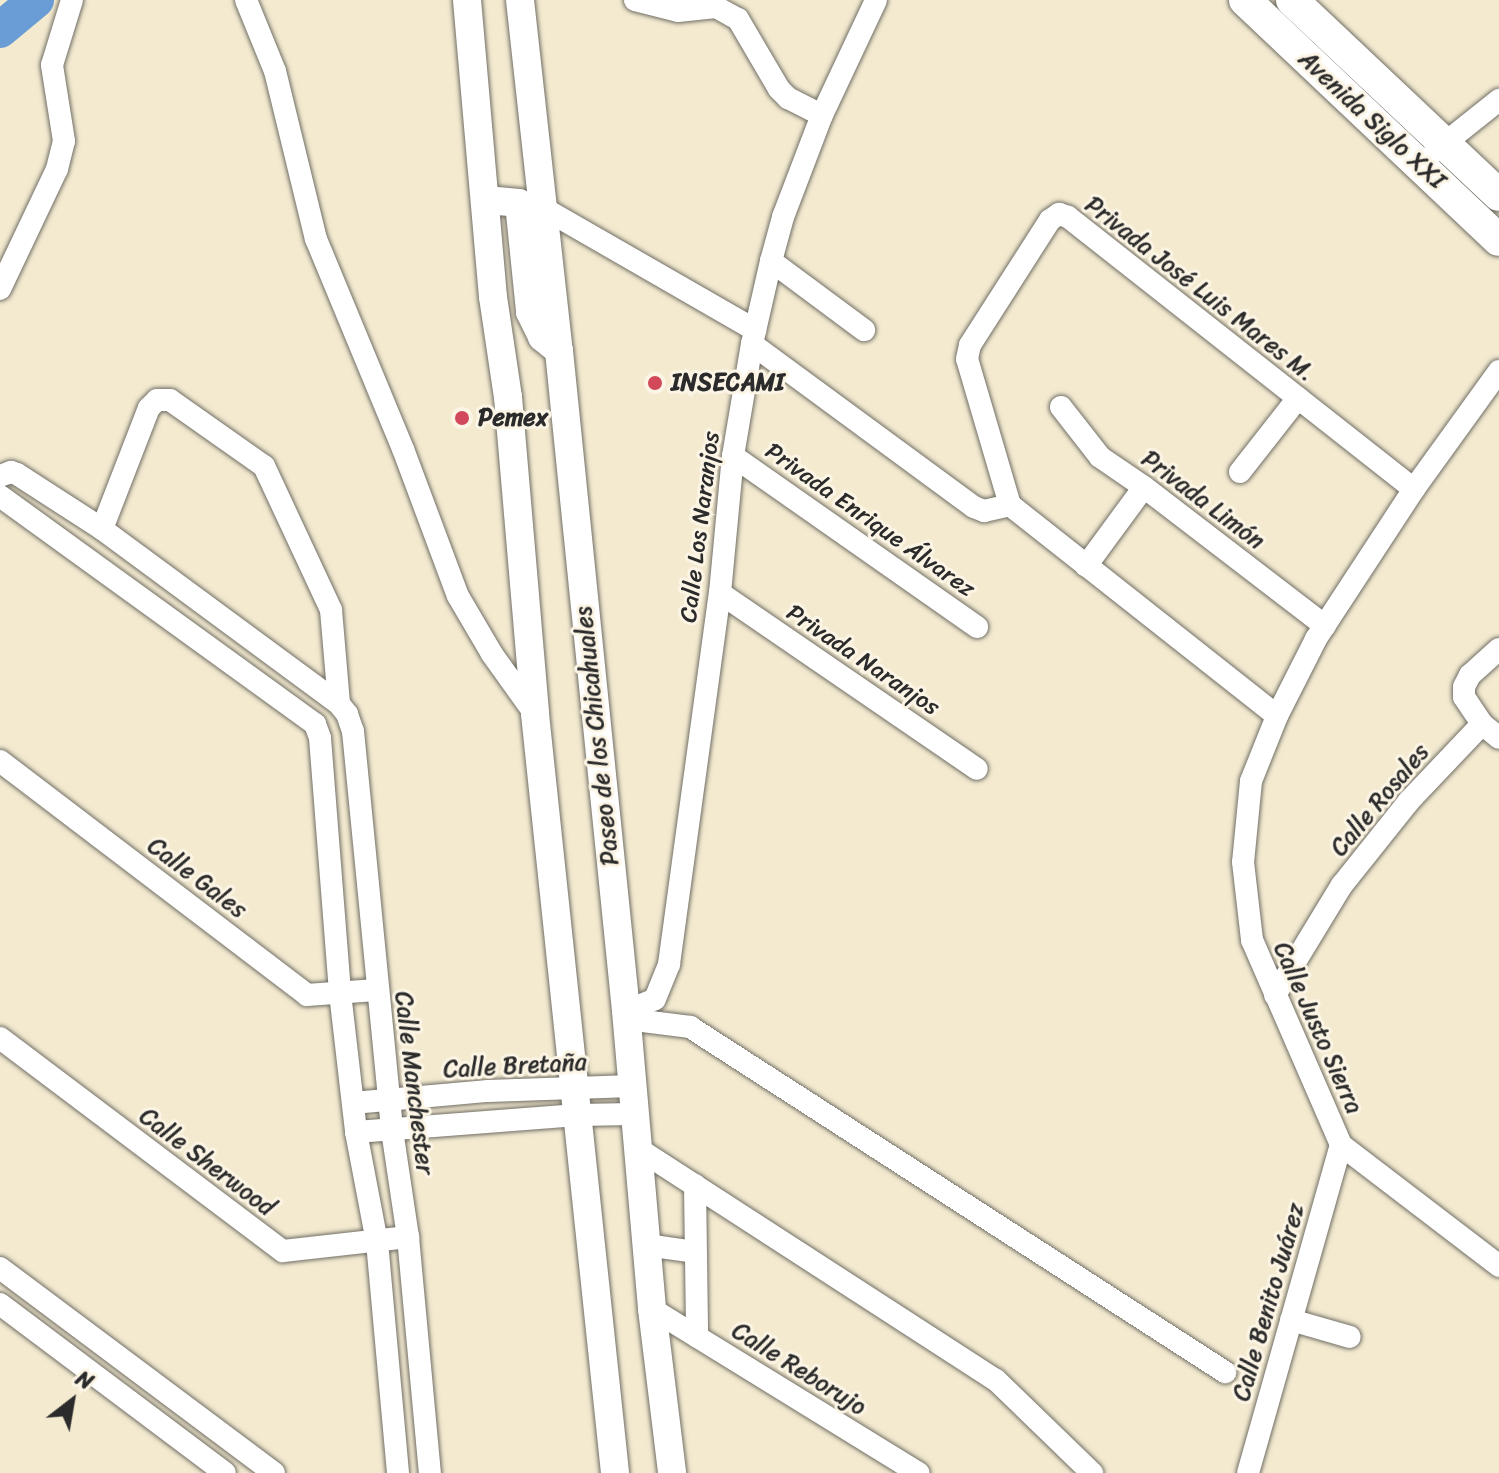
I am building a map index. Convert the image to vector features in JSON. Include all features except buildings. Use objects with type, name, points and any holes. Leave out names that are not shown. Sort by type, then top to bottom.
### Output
[{"type":"highway","name":"Avenida Siglo XXI","points":[[1245,0],[1499,240]]},
{"type":"highway","name":"Avenida Siglo XXI","points":[[1292,0],[1499,195]]},
{"type":"main road","points":[[467,0],[493,297],[508,397],[535,714],[615,1473]]},
{"type":"main road","name":"Paseo de los Chicahuales","points":[[520,0],[626,1015],[652,1309],[672,1473]]},
{"type":"main road","points":[[486,200],[519,203],[530,312],[542,337],[559,351]]},
{"type":"street","points":[[0,289],[57,169],[64,141],[52,65],[72,0]]},
{"type":"street","points":[[246,0],[275,71],[316,239],[403,449],[458,596],[492,654],[535,714]]},
{"type":"street","points":[[635,0],[678,11],[716,7],[738,19],[779,89],[788,98],[822,115]]},
{"type":"street","name":"Calle Los Naranjos","points":[[626,1015],[655,999],[669,964],[720,593],[733,456],[753,337],[771,261],[783,217],[822,115],[876,0]]},
{"type":"street","points":[[1418,164],[1499,100]]},
{"type":"street","points":[[543,208],[753,337],[984,511],[1010,505],[1277,716]]},
{"type":"street","name":"Privada José Luis Mares M.","points":[[1010,505],[967,359],[970,345],[978,332],[1050,220],[1059,214],[1068,217],[1414,489]]},
{"type":"street","points":[[771,261],[864,330]]},
{"type":"street","name":"Calle Justo Sierra","points":[[1499,371],[1414,489],[1325,626],[1277,716],[1251,781],[1243,862],[1252,940],[1341,1145],[1499,1266]]},
{"type":"street","points":[[1240,472],[1298,398]]},
{"type":"street","name":"Calle Manchester","points":[[102,529],[149,408],[157,400],[170,400],[264,466],[331,610],[339,704],[353,731],[376,990],[408,1237],[430,1473]]},
{"type":"street","name":"Privada Limón","points":[[1061,407],[1089,447],[1325,626]]},
{"type":"street","name":"Privada Enrique Álvarez","points":[[733,456],[977,627]]},
{"type":"street","points":[[0,476],[11,472],[17,474],[102,529],[297,676],[339,704],[315,724]]},
{"type":"street","points":[[1086,566],[1144,487]]},
{"type":"street","points":[[0,496],[315,724],[320,738],[340,993],[356,1132],[377,1242],[398,1473]]},
{"type":"street","name":"Privada Naranjos","points":[[720,593],[977,769]]},
{"type":"street","name":"Calle Rosales","points":[[1275,995],[1342,885],[1409,801],[1490,731],[1464,697],[1464,687],[1470,675],[1499,649]]},
{"type":"street","points":[[297,676],[335,654]]},
{"type":"street","name":"Calle Gales","points":[[0,761],[307,995],[376,990]]},
{"type":"street","points":[[626,1015],[690,1027],[1225,1372]]},
{"type":"street","name":"Calle Sherwood","points":[[0,1038],[283,1251],[408,1237]]},
{"type":"street","name":"Calle Bretaña","points":[[353,1103],[488,1091],[576,1101],[633,1100]]},
{"type":"street","name":"Calle Bretaña","points":[[356,1132],[392,1130],[576,1101]]},
{"type":"street","name":"Calle Benito Juárez","points":[[1248,1473],[1341,1145]]},
{"type":"street","points":[[637,1148],[996,1380],[1092,1473]]},
{"type":"street","points":[[695,1185],[697,1337]]},
{"type":"street","points":[[646,1245],[695,1252]]},
{"type":"street","points":[[0,1268],[274,1473]]},
{"type":"street","points":[[0,1304],[225,1473]]},
{"type":"street","name":"Calle Reborujo","points":[[652,1309],[919,1473]]},
{"type":"street","points":[[49,1338],[66,1317]]},
{"type":"street","points":[[1291,1320],[1350,1337]]},
{"type":"waterway","points":[[0,30],[36,0]]},
{"type":"place","name":"INSECAMI","points":[[655,383]]},
{"type":"place","name":"Pemex","points":[[462,418]]}]
